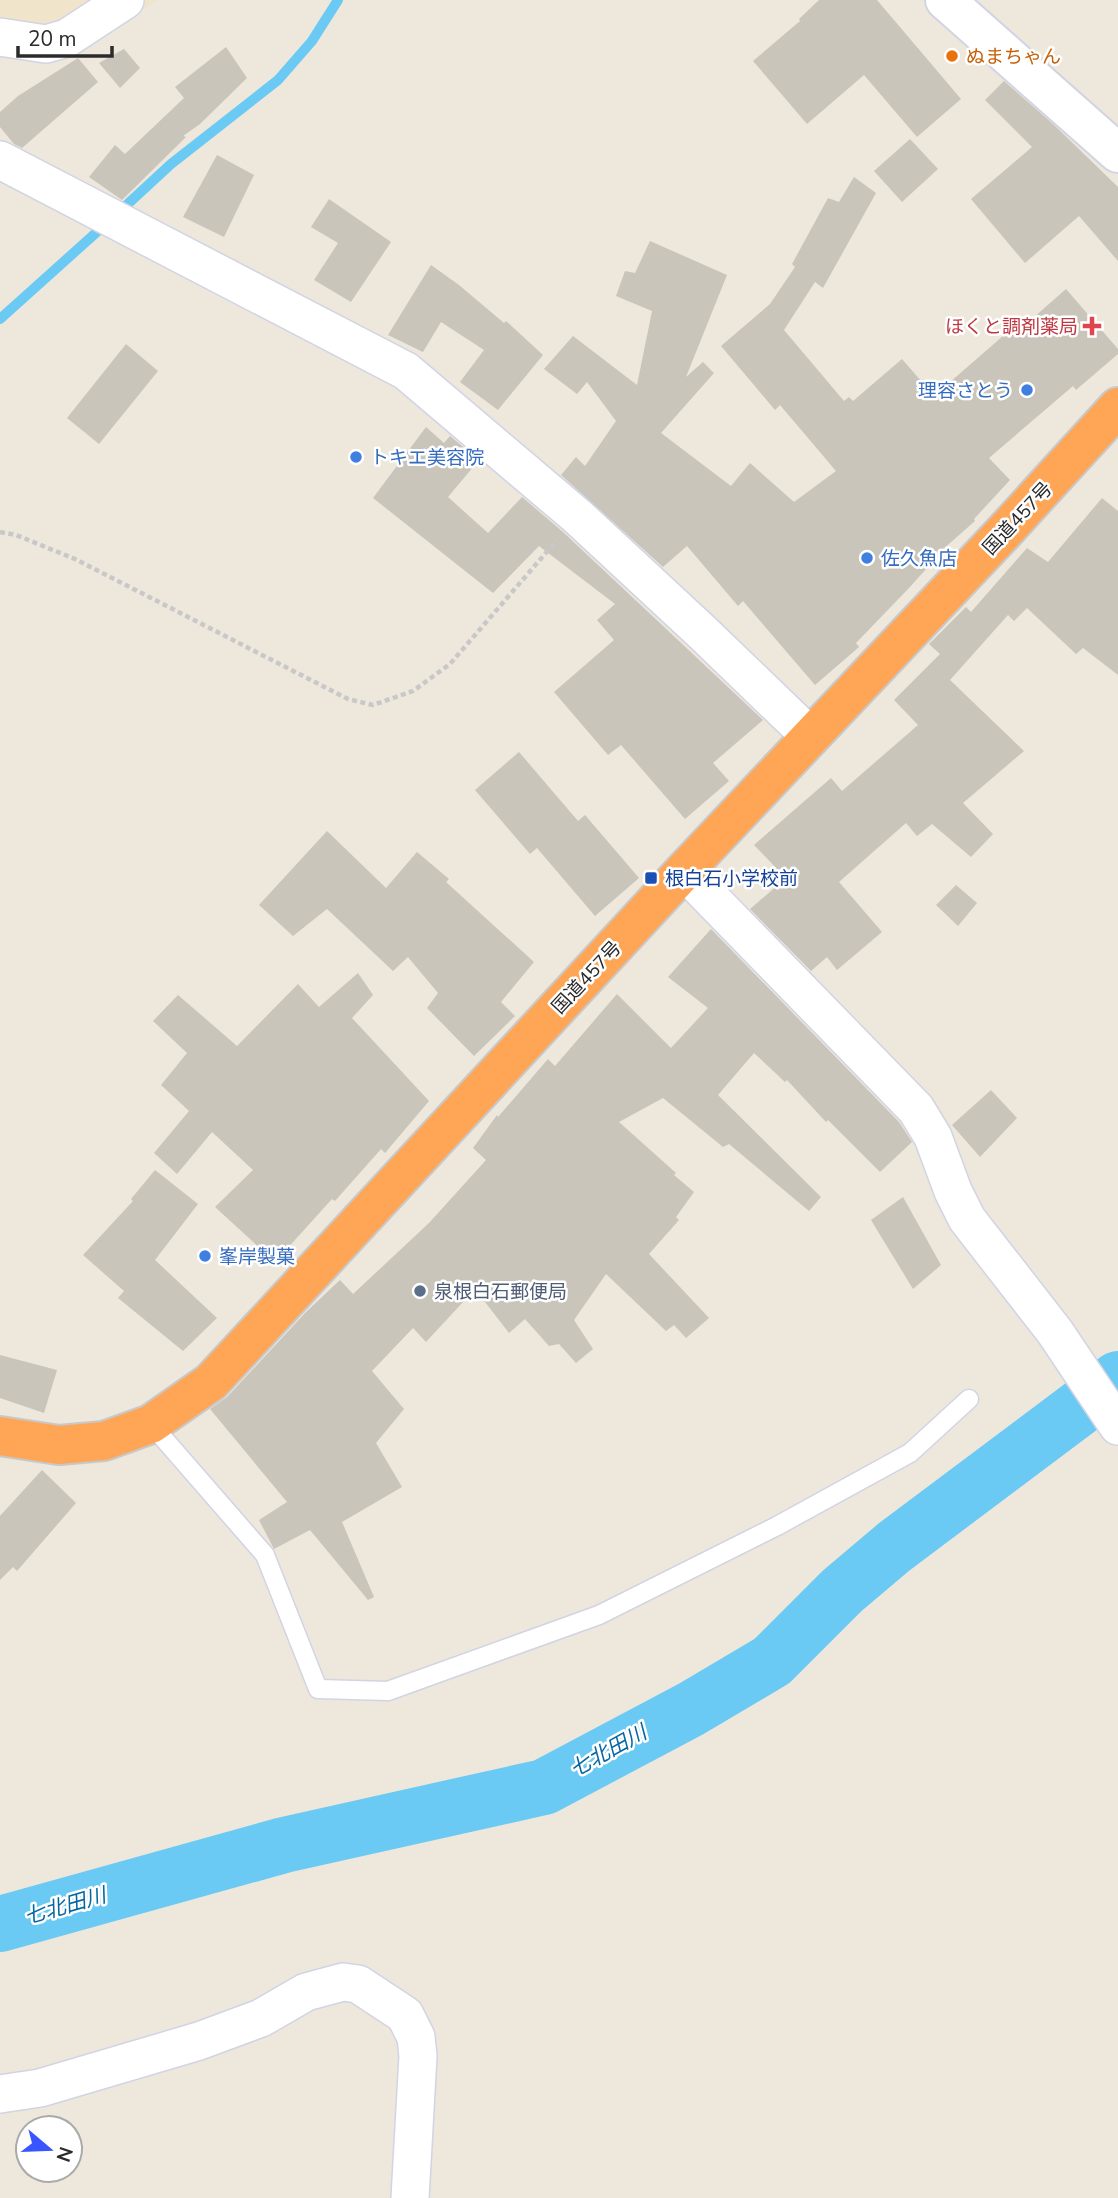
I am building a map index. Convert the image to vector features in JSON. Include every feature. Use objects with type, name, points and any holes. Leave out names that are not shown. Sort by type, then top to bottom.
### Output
[{"type":"highway","name":"国道457号","points":[[0,1436],[59,1446],[104,1441],[152,1424],[211,1382],[1118,407]]},
{"type":"street","points":[[0,37],[46,44],[57,41],[67,38],[125,0]]},
{"type":"street","points":[[945,0],[1118,153]]},
{"type":"street","points":[[0,160],[406,371],[577,516],[811,737]]},
{"type":"street","points":[[684,871],[916,1109],[933,1138],[967,1219],[1055,1332],[1118,1426]]},
{"type":"street","points":[[0,2094],[40,2088],[199,2041],[261,2018],[306,1992],[343,1982],[368,1991],[405,2015],[416,2037],[418,2056],[410,2198]]},
{"type":"lane","points":[[152,1424],[265,1555],[318,1689],[388,1691],[599,1615],[634,1598],[777,1526],[910,1453],[969,1399]]},
{"type":"path","points":[[0,532],[16,535],[75,559],[348,699],[373,705],[413,691],[450,664],[577,516]]},
{"type":"shaded area","points":[[0,0],[158,0],[72,54],[0,41]]},
{"type":"building","points":[[819,0],[877,0],[961,99],[917,137],[864,75],[807,124],[753,61],[800,21]]},
{"type":"building","points":[[226,47],[247,78],[200,124],[183,136],[186,137],[122,200],[89,177],[115,145],[125,154],[184,98],[175,87]]},
{"type":"building","points":[[124,49],[140,68],[120,88],[99,63]]},
{"type":"building","points":[[78,58],[98,82],[22,148],[14,144],[0,127],[0,112],[18,96]]},
{"type":"building","points":[[1004,81],[1118,187],[1118,261],[1079,216],[1025,263],[971,199],[1032,147],[985,100]]},
{"type":"building","points":[[910,139],[938,169],[902,202],[874,171]]},
{"type":"building","points":[[217,155],[254,175],[224,237],[183,217]]},
{"type":"building","points":[[854,177],[876,193],[823,288],[815,282],[784,330],[844,401],[849,397],[853,401],[902,359],[934,396],[1011,329],[1015,334],[1066,289],[1118,349],[1118,354],[1076,390],[1073,386],[989,458],[1010,480],[975,521],[925,565],[927,568],[856,643],[859,647],[815,685],[743,601],[738,606],[687,546],[663,567],[561,475],[576,457],[585,466],[616,421],[587,382],[577,394],[544,369],[573,336],[637,385],[652,311],[616,296],[625,271],[635,273],[650,241],[727,275],[686,377],[703,362],[714,373],[661,433],[731,486],[750,463],[794,502],[836,471],[780,405],[775,410],[721,346],[770,304],[795,267],[792,264],[828,198],[839,202]]},
{"type":"building","points":[[329,199],[391,242],[351,302],[314,280],[338,243],[311,227]]},
{"type":"building","points":[[431,265],[504,323],[506,321],[543,355],[498,410],[460,382],[484,350],[441,322],[423,352],[388,335]]},
{"type":"building","points":[[126,344],[158,371],[99,444],[67,418]]},
{"type":"building","points":[[426,427],[444,443],[450,436],[479,460],[448,497],[488,533],[522,497],[563,532],[763,720],[713,763],[729,781],[685,819],[621,745],[608,755],[554,692],[614,640],[597,620],[615,604],[539,546],[493,593],[373,498]]},
{"type":"building","points":[[1102,498],[1118,511],[1118,675],[1083,648],[1076,654],[1027,608],[1014,621],[1008,615],[950,680],[1024,751],[963,803],[993,834],[971,857],[932,824],[917,836],[906,823],[839,882],[882,932],[837,970],[827,957],[811,971],[750,909],[786,878],[754,845],[831,778],[842,791],[918,725],[894,700],[940,654],[929,644],[966,607],[971,612],[1027,548],[1048,562]]},
{"type":"building","points":[[519,752],[578,821],[585,815],[639,878],[595,916],[537,848],[530,854],[475,790]]},
{"type":"building","points":[[327,831],[386,888],[417,852],[449,879],[446,882],[534,962],[501,1002],[515,1016],[474,1056],[427,1008],[438,993],[408,957],[393,971],[327,909],[293,936],[259,905]]},
{"type":"building","points":[[956,885],[977,903],[958,926],[936,905]]},
{"type":"building","points":[[711,929],[899,1122],[912,1142],[880,1172],[828,1120],[826,1122],[787,1080],[785,1082],[754,1053],[718,1095],[821,1197],[809,1211],[729,1144],[723,1147],[663,1098],[619,1122],[694,1192],[676,1217],[679,1220],[649,1254],[709,1318],[686,1338],[674,1325],[666,1331],[606,1274],[574,1320],[593,1349],[576,1363],[559,1344],[549,1346],[525,1319],[509,1333],[475,1289],[426,1342],[413,1328],[372,1371],[404,1409],[376,1443],[402,1487],[342,1522],[374,1597],[368,1600],[310,1530],[274,1549],[259,1520],[287,1502],[210,1409],[227,1397],[305,1313],[340,1280],[353,1294],[429,1223],[486,1160],[473,1148],[497,1115],[498,1117],[548,1059],[555,1066],[617,994],[671,1048],[708,1008],[668,977]]},
{"type":"building","points":[[358,973],[373,995],[352,1018],[429,1101],[385,1153],[381,1149],[275,1262],[215,1207],[253,1170],[212,1132],[177,1174],[154,1153],[189,1111],[161,1085],[187,1053],[153,1021],[178,995],[237,1046],[298,984],[319,1007]]},
{"type":"building","points":[[991,1090],[1017,1118],[980,1157],[952,1125]]},
{"type":"building","points":[[155,1170],[198,1204],[155,1260],[217,1318],[183,1351],[118,1298],[124,1291],[83,1255],[133,1201],[131,1199]]},
{"type":"building","points":[[903,1197],[941,1265],[913,1289],[871,1220]]},
{"type":"building","points":[[0,1355],[57,1370],[44,1413],[0,1398]]},
{"type":"building","points":[[42,1470],[76,1503],[17,1571],[13,1567],[0,1580],[0,1516]]},
{"type":"waterway","points":[[119,212],[171,164],[278,80],[312,41],[338,0]]},
{"type":"waterway","points":[[0,319],[108,222]]},
{"type":"waterway","name":"七北田川","points":[[0,1924],[284,1845],[544,1787],[691,1709],[772,1661],[842,1591],[894,1547],[1118,1379]]},
{"type":"place","name":"ぬまちゃん","points":[[952,56]]},
{"type":"place","name":"ほくと調剤薬局","points":[[1092,326]]},
{"type":"place","name":"理容さとう","points":[[1027,390]]},
{"type":"place","name":"トキエ美容院","points":[[356,457]]},
{"type":"place","name":"佐久魚店","points":[[867,558]]},
{"type":"place","name":"根白石小学校前","points":[[651,878]]},
{"type":"place","name":"峯岸製菓","points":[[205,1256]]},
{"type":"place","name":"泉根白石郵便局","points":[[420,1291]]}]
